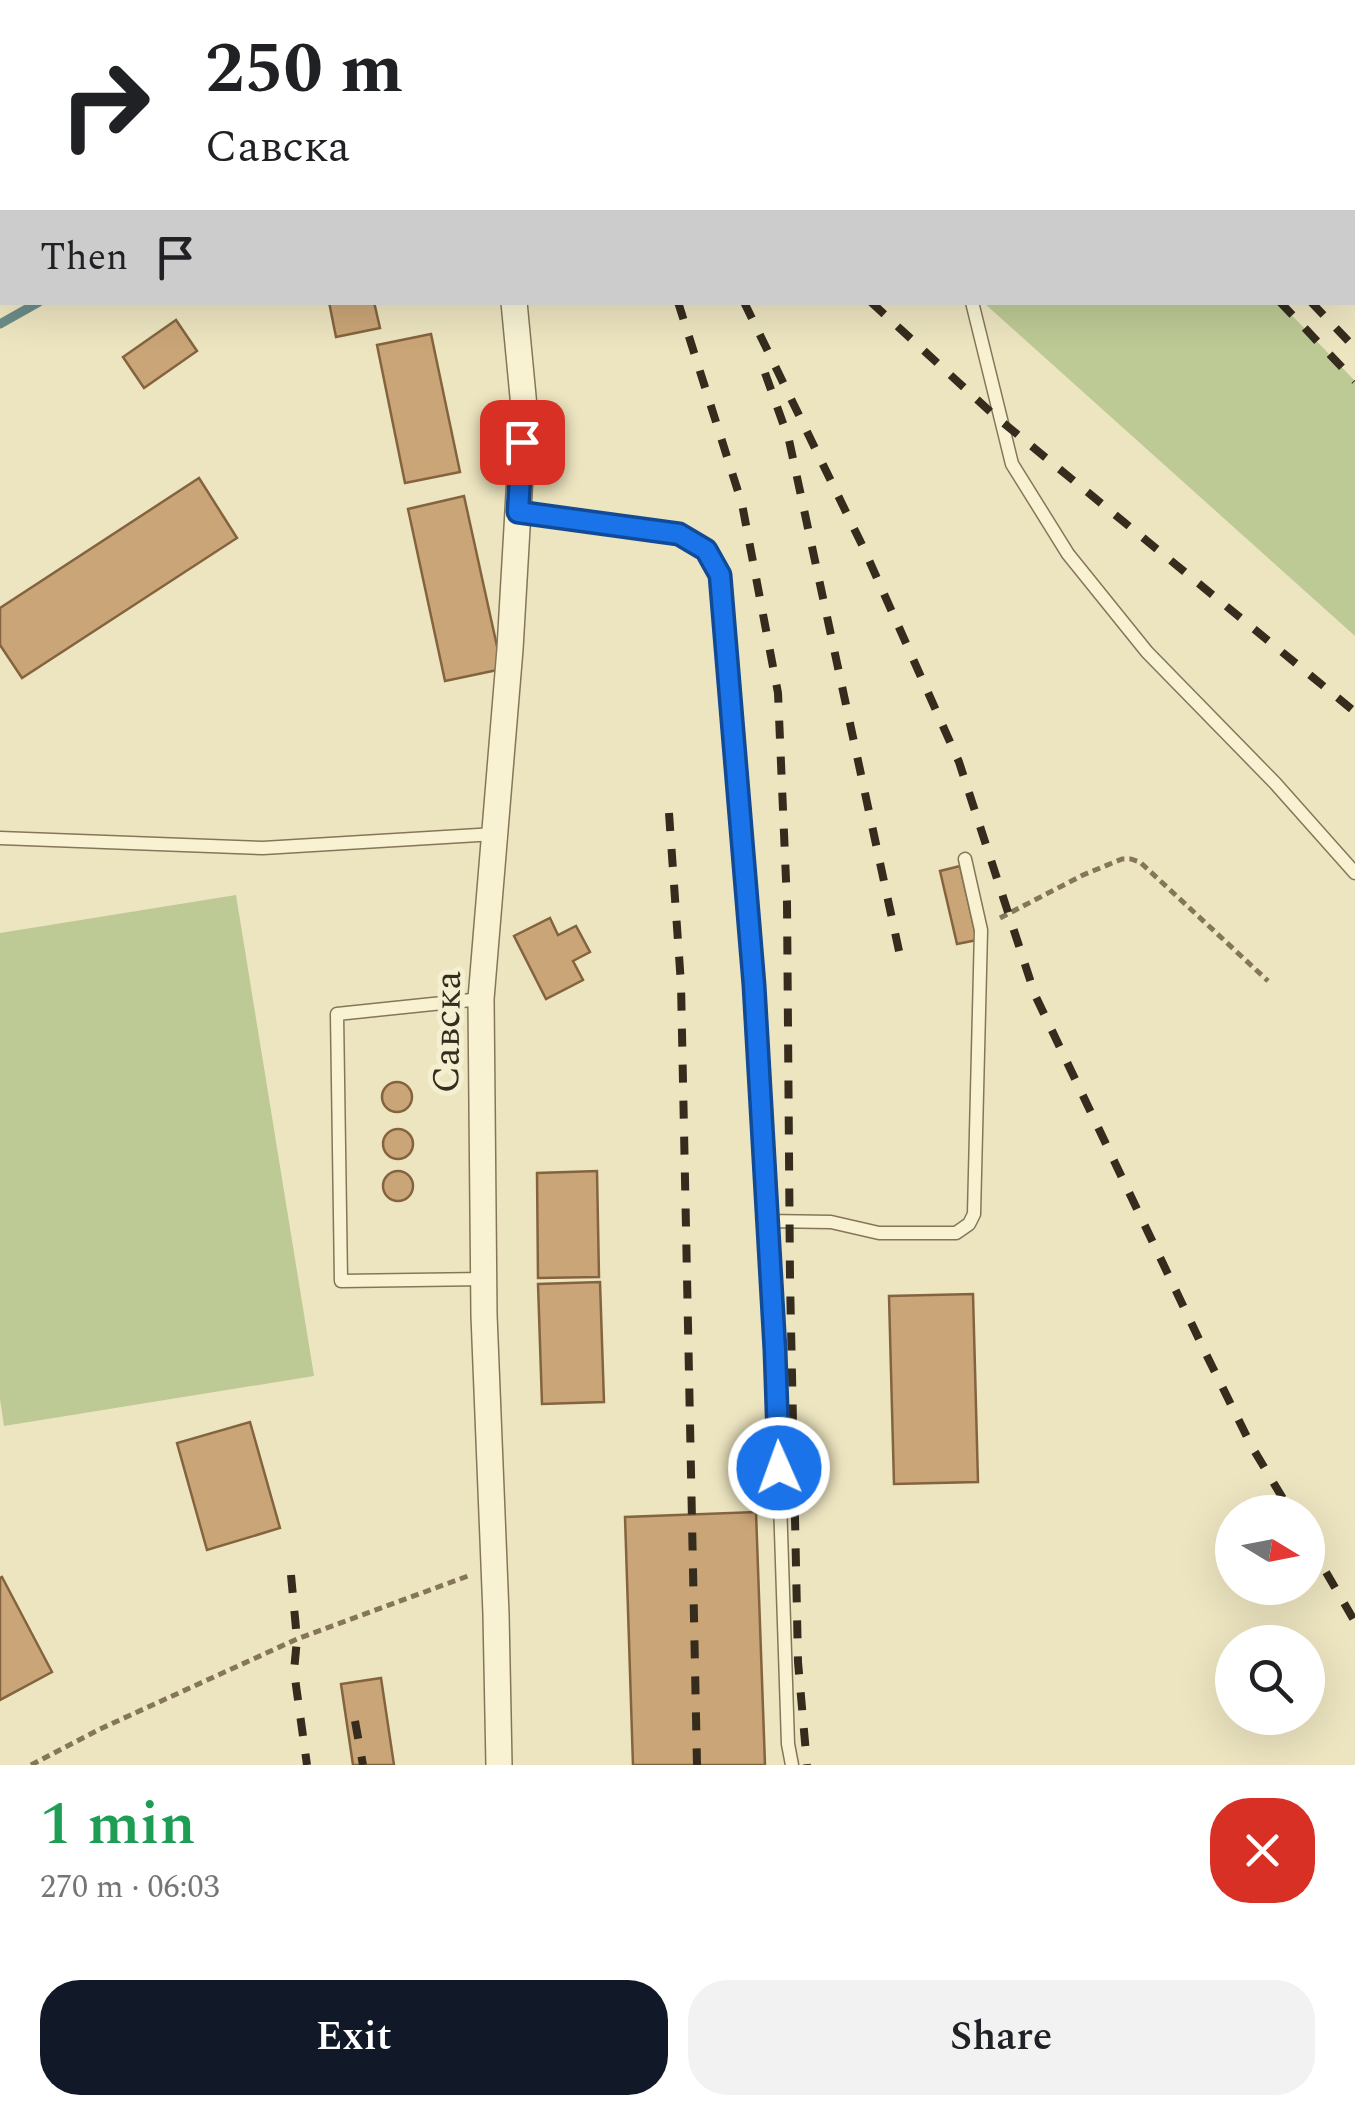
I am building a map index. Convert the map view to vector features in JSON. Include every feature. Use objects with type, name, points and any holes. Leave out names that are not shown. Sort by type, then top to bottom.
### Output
[{"type":"street","name":"Савска","points":[[499,1765],[484,1280],[481,999],[510,649],[524,407],[514,305]]},
{"type":"lane","points":[[973,305],[1012,464],[1068,554],[1148,652],[1276,783],[1355,874]]},
{"type":"lane","points":[[518,512],[679,534],[706,550],[720,575],[754,985],[775,1350],[788,1744],[792,1765]]},
{"type":"lane","points":[[0,838],[263,848],[495,834]]},
{"type":"lane","points":[[767,1221],[831,1222],[879,1234],[956,1233],[969,1224],[974,1214],[980,930],[965,859]]},
{"type":"lane","points":[[481,999],[338,1014],[341,1280],[484,1280]]},
{"type":"path","points":[[980,930],[1084,875],[1132,858],[1268,981]]},
{"type":"path","points":[[30,1765],[297,1640],[494,1566]]},
{"type":"green space","points":[[986,305],[1282,305],[1355,381],[1355,636]]},
{"type":"green space","points":[[236,895],[314,1376],[4,1426],[0,1399],[0,933]]},
{"type":"building","points":[[330,305],[375,305],[380,328],[336,337]]},
{"type":"building","points":[[176,320],[197,351],[144,388],[123,357]]},
{"type":"building","points":[[431,334],[460,472],[405,483],[377,345]]},
{"type":"building","points":[[199,478],[237,538],[22,678],[0,645],[0,608]]},
{"type":"building","points":[[464,496],[502,669],[445,681],[408,509]]},
{"type":"building","points":[[960,866],[977,940],[957,944],[940,871]]},
{"type":"building","points":[[550,918],[558,935],[576,926],[590,952],[573,961],[583,980],[546,999],[514,936]]},
{"type":"building","points":[[397,1082],[408,1086],[412,1097],[408,1108],[397,1112],[386,1108],[382,1097],[386,1086]]},
{"type":"building","points":[[398,1129],[409,1133],[413,1144],[409,1155],[398,1159],[387,1155],[383,1144],[387,1133]]},
{"type":"building","points":[[398,1171],[409,1175],[413,1186],[409,1197],[398,1201],[387,1197],[383,1186],[387,1175]]},
{"type":"building","points":[[597,1171],[599,1277],[538,1278],[537,1173]]},
{"type":"building","points":[[600,1282],[604,1402],[542,1404],[538,1284]]},
{"type":"building","points":[[973,1294],[978,1482],[894,1484],[889,1296]]},
{"type":"building","points":[[250,1422],[280,1528],[207,1550],[177,1443]]},
{"type":"building","points":[[756,1512],[765,1765],[633,1765],[625,1517]]},
{"type":"building","points":[[0,1578],[52,1672],[0,1700]]},
{"type":"building","points":[[381,1678],[394,1765],[353,1765],[341,1684]]},
{"type":"waterway","points":[[0,324],[34,305]]},
{"type":"railway","points":[[679,305],[742,504],[778,693],[787,903],[798,1662],[807,1765]]},
{"type":"railway","points":[[745,305],[864,549],[959,762],[1035,995],[1207,1356],[1281,1495]]},
{"type":"railway","points":[[874,305],[995,416],[1355,712]]},
{"type":"railway","points":[[1283,305],[1355,381]]},
{"type":"railway","points":[[1314,305],[1355,348]]},
{"type":"railway","points":[[765,373],[789,440],[902,965]]},
{"type":"railway","points":[[669,813],[681,984],[697,1765]]},
{"type":"railway","points":[[1325,1570],[1355,1622]]},
{"type":"railway","points":[[291,1575],[297,1639],[294,1671],[307,1765]]},
{"type":"railway","points":[[355,1721],[363,1765]]},
{"type":"route","points":[[522,442],[518,512],[679,534],[706,550],[720,575],[754,985],[779,1468]]}]
